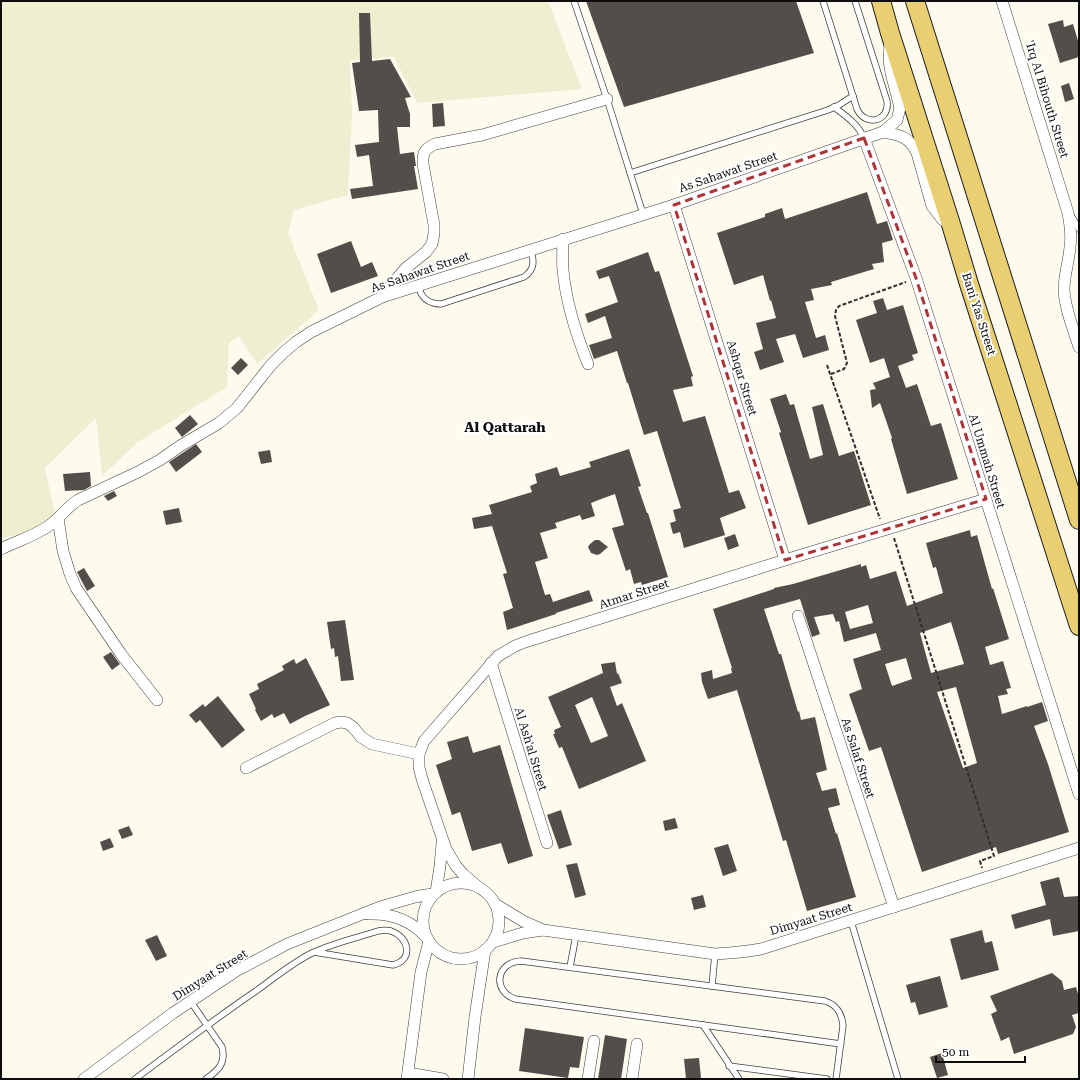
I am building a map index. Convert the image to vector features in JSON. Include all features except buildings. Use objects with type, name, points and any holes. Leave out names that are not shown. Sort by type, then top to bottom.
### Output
[{"type":"main road","name":"Bani Yas Street","points":[[881,1],[969,284],[1079,626]]},
{"type":"main road","points":[[915,1],[1079,520]]},
{"type":"street","name":"'Irq Al Bihouth Street","points":[[1002,1],[1068,213],[1070,246],[1065,276],[1065,296],[1079,346]]},
{"type":"street","name":"As Sahawat Street","points":[[1,549],[42,531],[78,500],[160,460],[180,446],[219,423],[237,408],[271,365],[296,342],[311,332],[382,297],[674,204],[882,132],[897,120],[900,108],[889,60],[890,33]]},
{"type":"street","points":[[382,297],[406,268],[426,252],[432,244],[434,225],[423,164],[424,153],[427,149],[435,144],[482,135],[607,98]]},
{"type":"street","points":[[882,132],[903,137],[914,146],[932,206],[943,220],[947,222],[950,221]]},
{"type":"street","name":"Al Ummah Street","points":[[864,138],[916,278],[1079,794]]},
{"type":"street","name":"Ashqar Street","points":[[674,204],[786,560]]},
{"type":"street","points":[[563,239],[563,270],[566,292],[573,322],[588,364]]},
{"type":"street","name":"Atmar Street","points":[[419,754],[424,741],[491,663],[498,656],[515,646],[786,560],[986,499]]},
{"type":"street","points":[[58,518],[63,550],[76,588],[121,654],[157,700]]},
{"type":"street","name":"As Salaf Street","points":[[798,616],[894,907]]},
{"type":"street","name":"Al Ash'al Street","points":[[491,663],[547,843]]},
{"type":"street","points":[[246,768],[335,723],[341,722],[353,726],[361,737],[372,744],[419,754],[419,767],[422,779],[446,850],[456,866],[478,887]]},
{"type":"street","points":[[435,893],[440,866],[442,840]]},
{"type":"street","name":"Dimyaat Street","points":[[495,904],[523,921],[543,930],[715,954],[730,954],[761,948],[851,921],[1079,848]]},
{"type":"street","points":[[468,1079],[475,1017],[489,946],[498,930],[499,916],[491,897],[485,891],[468,883],[456,883],[446,886],[435,893],[427,904],[424,915],[424,927],[429,940],[436,949],[445,955],[455,958],[466,958],[476,956],[489,946]]},
{"type":"street","name":"Dimyaat Street","points":[[84,1079],[173,1013],[236,971],[287,944],[362,914],[380,907],[425,894],[435,893]]},
{"type":"street","name":"Dimyaat Street","points":[[362,914],[387,915],[399,918],[420,930],[429,940]]},
{"type":"street","name":"Dimyaat Street","points":[[489,946],[523,933],[543,930]]},
{"type":"street","points":[[429,940],[421,972],[408,1076],[444,1079]]},
{"type":"street","points":[[588,1079],[594,1041]]},
{"type":"street","points":[[632,1079],[637,1044]]},
{"type":"lane","points":[[574,1],[607,98],[643,214]]},
{"type":"lane","points":[[823,1],[859,113],[866,119],[877,120],[886,113],[887,101],[855,1]]},
{"type":"lane","points":[[630,173],[834,107],[853,96]]},
{"type":"lane","points":[[834,107],[860,130],[864,138]]},
{"type":"lane","points":[[1068,213],[1079,229]]},
{"type":"lane","points":[[418,285],[419,291],[426,300],[436,304],[441,304],[524,278],[530,272],[533,264],[531,249]]},
{"type":"lane","points":[[851,921],[898,1079]]},
{"type":"lane","points":[[135,1079],[207,1025],[295,963],[314,952],[371,933],[385,930],[391,931],[399,936],[406,943],[407,948],[407,953],[402,961],[393,965],[314,952]]},
{"type":"lane","points":[[570,967],[576,935]]},
{"type":"lane","points":[[712,986],[715,954]]},
{"type":"lane","points":[[836,1079],[841,1044],[843,1020],[838,1010],[830,1002],[516,961],[510,963],[503,969],[500,980],[502,990],[510,997],[515,999],[841,1044]]},
{"type":"lane","points":[[191,1002],[222,1047],[222,1062],[216,1072],[206,1079]]},
{"type":"lane","points":[[703,1025],[739,1079]]},
{"type":"lane","points":[[729,1066],[827,1079]]},
{"type":"path","points":[[830,374],[844,368],[847,364],[834,316],[839,306],[916,278]]},
{"type":"path","points":[[827,365],[887,529],[994,856],[980,861],[985,878]]},
{"type":"highlighted area","points":[[864,138],[916,278],[986,499],[785,560],[674,205]]},
{"type":"shaded area","points":[[1,1],[548,1],[582,89],[417,103],[394,57],[350,60],[352,114],[348,195],[294,210],[288,233],[319,310],[257,364],[239,336],[229,343],[227,387],[138,442],[102,476],[96,418],[45,468],[58,529],[1,538]]},
{"type":"district","name":"Al Qattarah","points":[[505,427]]}]
